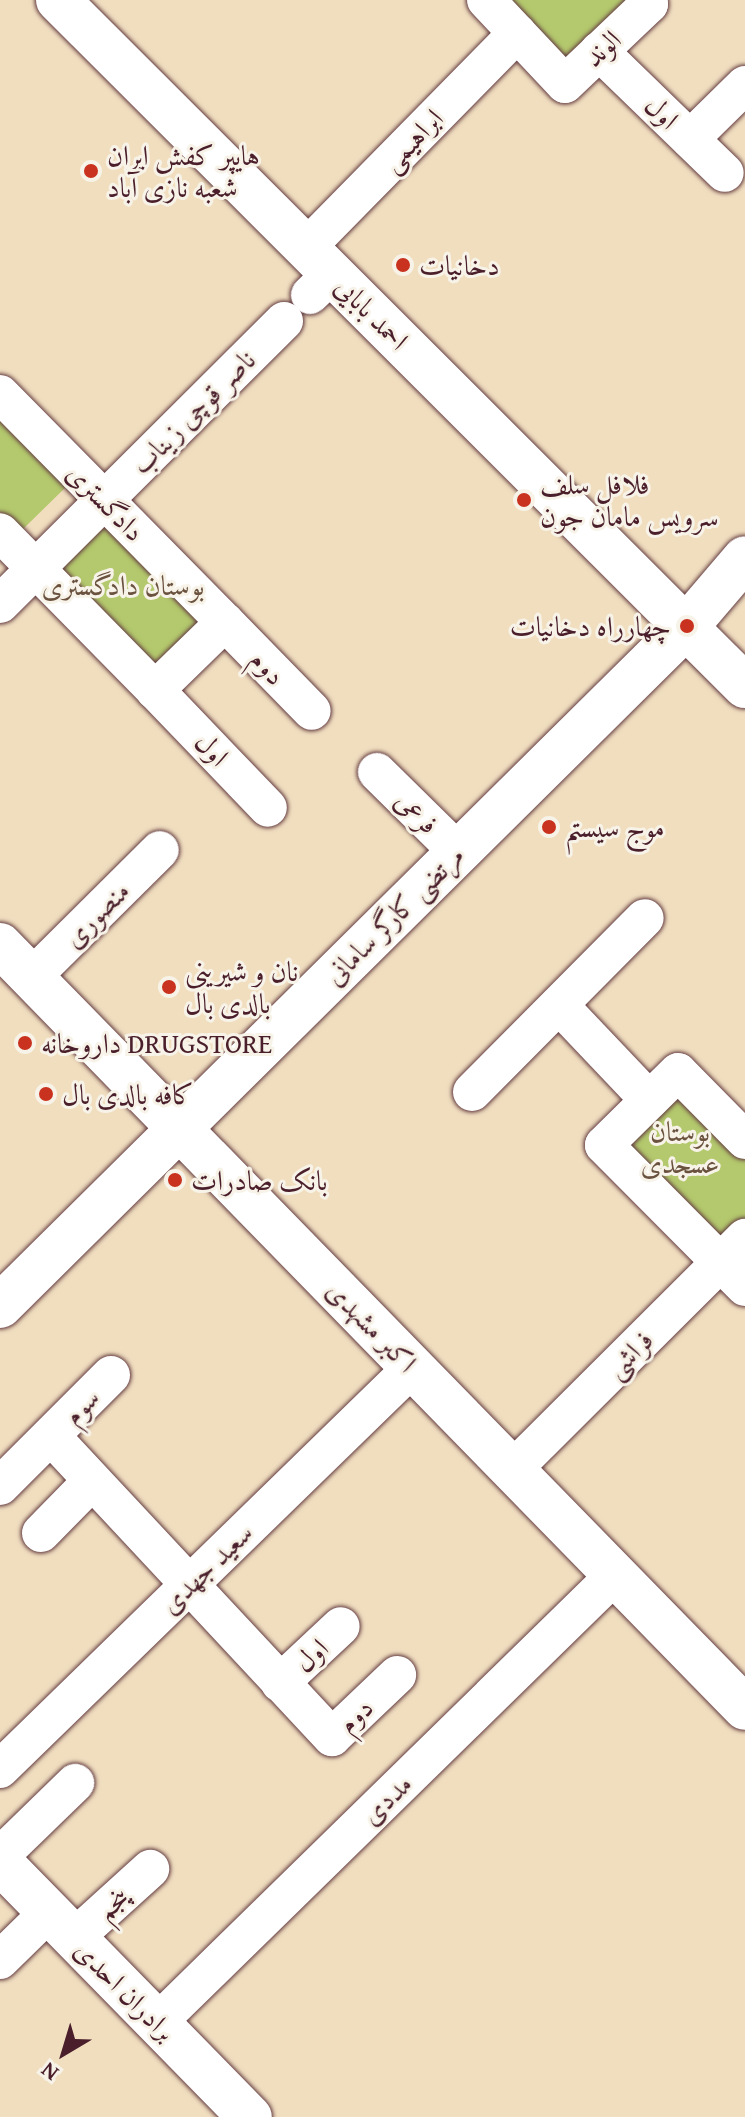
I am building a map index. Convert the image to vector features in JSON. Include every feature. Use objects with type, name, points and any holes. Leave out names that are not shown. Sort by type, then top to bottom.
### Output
[{"type":"street","name":"احمد بابایی","points":[[58,0],[308,284],[687,626],[745,686]]},
{"type":"street","name":"الوند","points":[[486,0],[565,84],[649,4],[645,0]]},
{"type":"street","name":"ابراهیمی","points":[[308,284],[517,33]]},
{"type":"street","name":"اول","points":[[599,51],[725,173]]},
{"type":"street","points":[[690,139],[745,85]]},
{"type":"street","name":"ناصر قوچی زیناب","points":[[0,604],[104,500],[308,284]]},
{"type":"street","name":"دادگستری","points":[[0,394],[225,622]]},
{"type":"street","points":[[0,532],[155,690],[225,622]]},
{"type":"street","name":"مرتضی کارگر سامانی","points":[[0,1306],[687,626],[745,558]]},
{"type":"street","name":"دوم","points":[[225,622],[312,711]]},
{"type":"street","name":"اول","points":[[155,690],[268,808]]},
{"type":"street","name":"فرعی","points":[[377,772],[458,852]]},
{"type":"street","name":"منصوری","points":[[32,977],[160,850]]},
{"type":"street","points":[[472,1092],[645,918]]},
{"type":"street","name":"اکبر مشهدی","points":[[0,945],[745,1708]]},
{"type":"street","points":[[559,1005],[649,1100]]},
{"type":"street","points":[[737,1263],[604,1145],[678,1072],[745,1140]]},
{"type":"street","name":"فراشی","points":[[512,1470],[737,1263]]},
{"type":"street","name":"سعید جهدی","points":[[0,1769],[413,1367]]},
{"type":"street","name":"سوم","points":[[51,1436],[111,1375]]},
{"type":"street","points":[[0,1486],[51,1436],[187,1587],[280,1683]]},
{"type":"street","points":[[41,1533],[92,1481]]},
{"type":"street","name":"مددی","points":[[158,2022],[615,1575]]},
{"type":"street","name":"اول","points":[[280,1683],[341,1626]]},
{"type":"street","name":"دوم","points":[[280,1683],[332,1737],[397,1675]]},
{"type":"street","points":[[0,1856],[75,1783]]},
{"type":"street","name":"برادران احدی","points":[[0,1862],[250,2117]]},
{"type":"street","name":"پنجم","points":[[0,1960],[150,1869]]},
{"type":"green space","points":[[509,0],[629,0],[567,61]]},
{"type":"green space","name":"بوستان دادگستری","points":[[0,415],[69,484],[20,532],[0,512]]},
{"type":"green space","name":"بوستان دادگستری","points":[[88,502],[205,622],[158,668],[41,548]]},
{"type":"green space","name":"بوستان عسجدی","points":[[679,1091],[745,1156],[745,1267],[624,1147]]},
{"type":"place","name":"هایپر کفش ایران شعبه نازی آباد","points":[[91,171]]},
{"type":"place","name":"دخانیات","points":[[403,265]]},
{"type":"place","name":"فلافل سلف سرویس مامان جون","points":[[524,500]]},
{"type":"place","name":"چهارراه دخانیات","points":[[687,626]]},
{"type":"place","name":"موج سیستم","points":[[549,827]]},
{"type":"place","name":"نان و شیرینی بالدی بال","points":[[169,987]]},
{"type":"place","name":"داروخانه DRUGSTORE","points":[[25,1043]]},
{"type":"place","name":"کافه بالدی بال","points":[[46,1094]]},
{"type":"place","name":"بانک صادرات","points":[[175,1180]]}]
